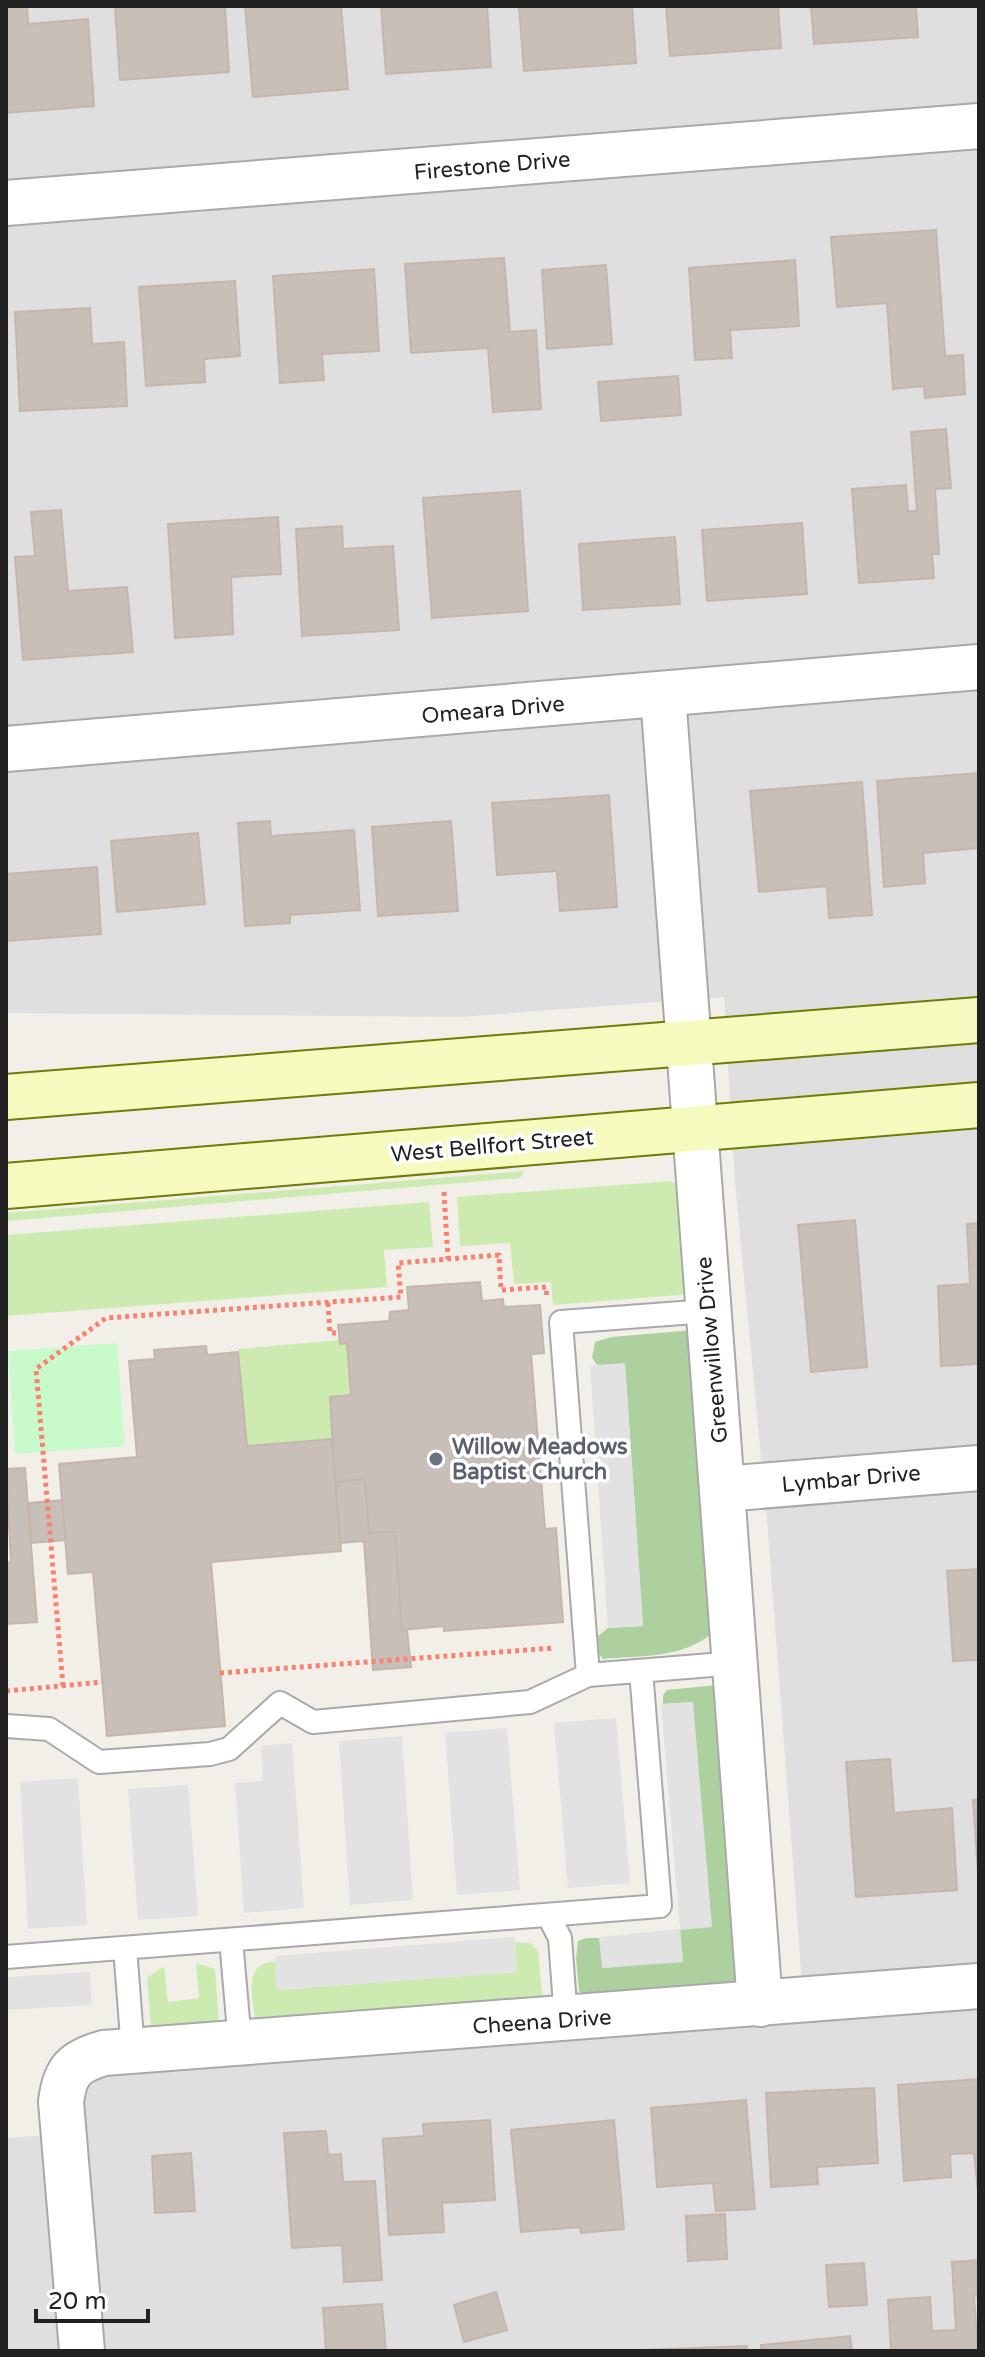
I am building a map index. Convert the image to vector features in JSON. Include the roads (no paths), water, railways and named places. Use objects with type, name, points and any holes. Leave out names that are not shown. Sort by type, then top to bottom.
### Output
[{"type":"main road","points":[[6,1097],[979,1020]]},
{"type":"main road","name":"West Bellfort Street","points":[[6,1186],[979,1105]]},
{"type":"street","name":"Firestone Drive","points":[[6,203],[979,126]]},
{"type":"street","name":"Omeara Drive","points":[[6,749],[979,667]]},
{"type":"street","name":"Greenwillow Drive","points":[[663,695],[760,2004]]},
{"type":"street","name":"Lymbar Drive","points":[[723,1489],[979,1468]]},
{"type":"street","name":"Cheena Drive","points":[[119,2052],[979,1986]]},
{"type":"street","points":[[82,2351],[61,2102],[63,2084],[69,2072],[84,2059],[119,2052]]},
{"type":"lane","points":[[588,1675],[561,1322],[708,1311]]},
{"type":"lane","points":[[6,1726],[49,1729],[99,1762],[210,1754],[229,1749],[280,1703],[313,1722],[530,1702],[588,1675],[736,1663]]},
{"type":"lane","points":[[6,1957],[660,1906],[641,1671]]},
{"type":"lane","points":[[548,1915],[560,1938],[566,2019]]},
{"type":"lane","points":[[231,1940],[240,2043]]},
{"type":"lane","points":[[119,2052],[125,1948]]},
{"type":"place","name":"Willow Meadows Baptist Church","points":[[436,1459]]}]
